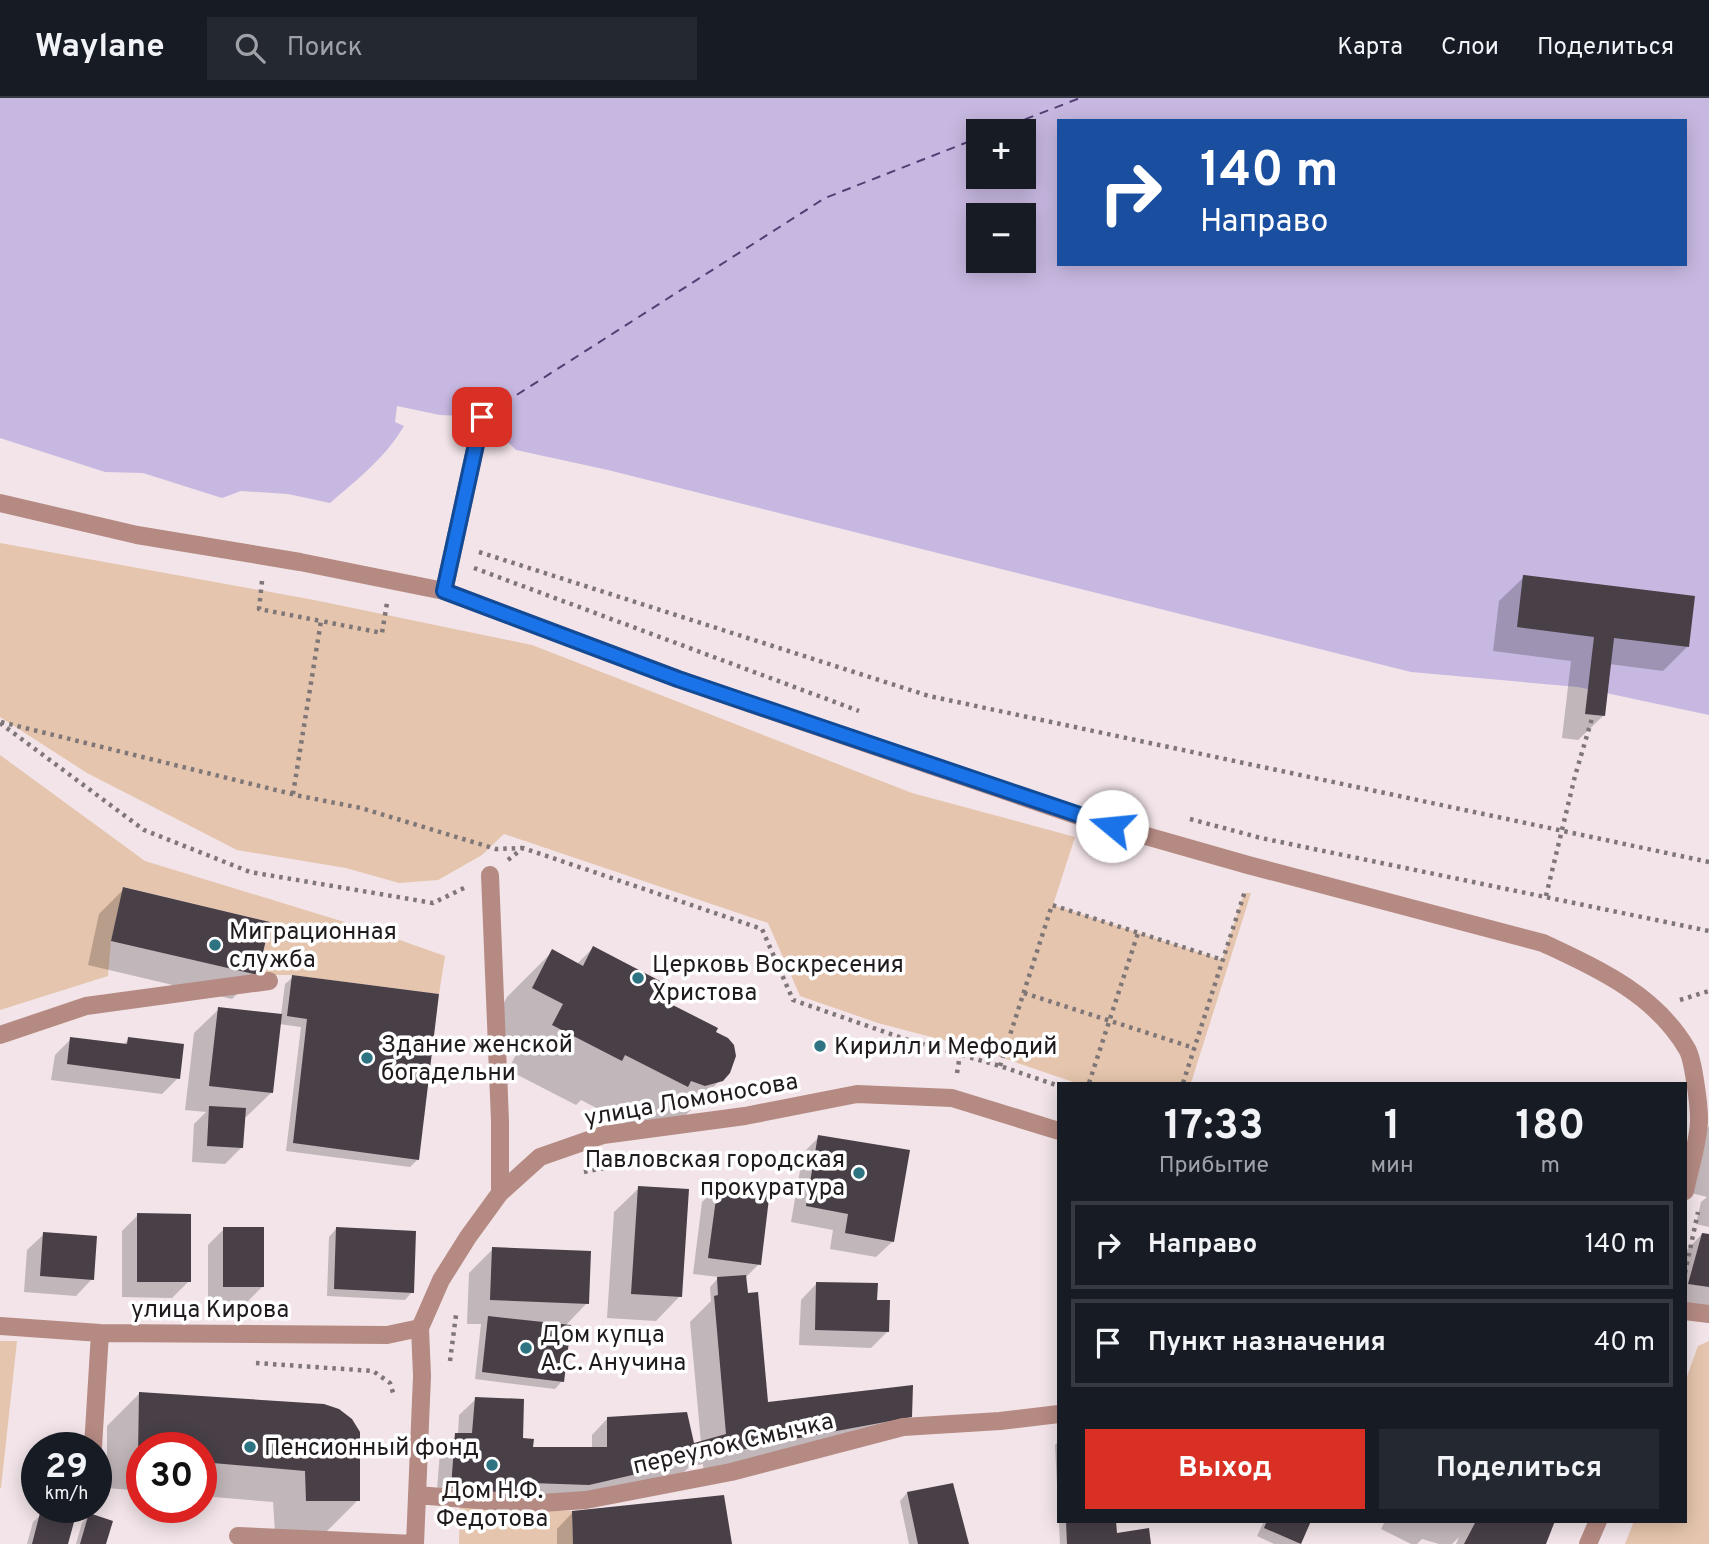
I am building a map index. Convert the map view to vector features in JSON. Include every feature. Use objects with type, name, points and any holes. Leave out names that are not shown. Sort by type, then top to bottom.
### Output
[{"type":"street","points":[[444,591],[482,417]]},
{"type":"street","points":[[0,503],[137,535],[300,562],[444,591],[704,688],[1090,820],[1543,943],[1616,978],[1656,1008],[1689,1051],[1700,1120],[1687,1182]]},
{"type":"street","points":[[490,875],[500,1121],[500,1193]]},
{"type":"street","points":[[0,1035],[86,1006],[269,981]]},
{"type":"street","name":"улица Ломоносова","points":[[420,1328],[441,1280],[500,1193],[540,1157],[603,1135],[745,1116],[857,1094],[952,1098],[1057,1130]]},
{"type":"street","points":[[1687,1311],[1709,1314]]},
{"type":"street","name":"улица Кирова","points":[[0,1326],[100,1333],[387,1335],[420,1328]]},
{"type":"street","points":[[238,1536],[415,1544],[422,1376],[420,1328]]},
{"type":"street","points":[[94,1432],[100,1333]]},
{"type":"street","name":"переулок Смычка","points":[[417,1495],[527,1504],[586,1500],[731,1472],[903,1427],[1057,1414]]},
{"type":"street","points":[[1588,1544],[1597,1523]]},
{"type":"path","points":[[453,552],[866,713]]},
{"type":"path","points":[[453,552],[929,696],[1709,862]]},
{"type":"path","points":[[259,609],[382,633]]},
{"type":"path","points":[[293,794],[321,621]]},
{"type":"path","points":[[1546,896],[1593,715]]},
{"type":"path","points":[[0,723],[361,808],[496,849],[523,848],[762,929],[793,1000],[905,1039],[1057,1085]]},
{"type":"path","points":[[0,723],[144,830],[250,872],[433,903],[490,875],[523,848]]},
{"type":"path","points":[[1181,816],[1261,838],[1709,931]]},
{"type":"path","points":[[1182,1082],[1244,893],[1248,865],[1261,838]]},
{"type":"path","points":[[1000,1066],[1052,905],[1223,960]]},
{"type":"path","points":[[1089,1082],[1138,933]]},
{"type":"path","points":[[1024,993],[1194,1048]]},
{"type":"path","points":[[574,1173],[674,1154]]},
{"type":"path","points":[[449,1369],[458,1308]]},
{"type":"path","points":[[249,1362],[373,1371],[390,1383],[395,1402]]},
{"type":"shaded area","points":[[0,98],[1709,98],[1709,715],[1578,687],[1411,672],[608,470],[516,450],[482,417],[440,415],[397,406],[395,422],[404,426],[397,438],[370,468],[330,503],[288,494],[241,491],[222,498],[143,473],[105,472],[0,438]]},
{"type":"shaded area","points":[[0,543],[314,600],[532,645],[912,793],[1075,837],[1053,905],[1222,960],[1244,893],[1251,893],[1191,1082],[1073,1082],[977,1049],[878,1023],[800,996],[768,923],[504,834],[482,855],[438,880],[399,883],[346,868],[237,850],[87,773],[0,717]]},
{"type":"shaded area","points":[[0,755],[145,861],[377,932],[445,956],[439,994],[292,975],[258,975],[270,922],[124,887],[111,941],[108,976],[0,1010]]},
{"type":"shaded area","points":[[0,1341],[17,1341],[1,1488],[0,1488]]},
{"type":"shaded area","points":[[1709,1341],[1709,1544],[1625,1544],[1633,1523],[1687,1523],[1687,1376],[1698,1346]]},
{"type":"shaded area","points":[[460,1506],[572,1511],[573,1544],[459,1544]]},
{"type":"building","points":[[1523,575],[1695,596],[1689,647],[1614,638],[1605,716],[1585,714],[1594,637],[1517,627]]},
{"type":"building","points":[[123,887],[270,922],[258,975],[111,941]]},
{"type":"building","points":[[593,946],[662,982],[655,996],[718,1028],[716,1032],[728,1038],[734,1045],[736,1056],[730,1073],[723,1081],[705,1086],[691,1081],[688,1087],[625,1055],[622,1061],[552,1025],[563,1004],[532,988],[552,949],[583,966]]},
{"type":"building","name":"Здание женской богадельни","points":[[292,975],[439,994],[419,1160],[293,1143],[307,1019],[287,1016]]},
{"type":"building","points":[[218,1007],[282,1014],[273,1093],[209,1086]]},
{"type":"building","points":[[70,1037],[127,1044],[128,1037],[184,1044],[180,1079],[67,1064]]},
{"type":"building","points":[[209,1106],[246,1108],[243,1148],[207,1146]]},
{"type":"building","name":"Павловская городская прокуратура","points":[[818,1135],[910,1150],[894,1242],[845,1233],[848,1214],[806,1206]]},
{"type":"building","points":[[718,1184],[770,1190],[761,1265],[708,1258]]},
{"type":"building","points":[[638,1186],[689,1189],[682,1297],[631,1294]]},
{"type":"building","points":[[137,1213],[191,1214],[191,1282],[137,1282]]},
{"type":"building","points":[[223,1227],[264,1227],[264,1287],[223,1287]]},
{"type":"building","points":[[336,1227],[416,1231],[414,1293],[334,1289]]},
{"type":"building","points":[[43,1232],[97,1236],[94,1280],[40,1276]]},
{"type":"building","points":[[1702,1233],[1709,1234],[1709,1287],[1688,1284]]},
{"type":"building","points":[[492,1247],[591,1251],[589,1304],[490,1300]]},
{"type":"building","points":[[746,1275],[748,1293],[758,1292],[768,1402],[913,1385],[912,1417],[772,1443],[589,1485],[531,1483],[530,1495],[451,1488],[455,1433],[472,1433],[475,1397],[524,1399],[523,1438],[534,1439],[533,1447],[607,1447],[607,1417],[687,1412],[694,1443],[726,1434],[714,1296],[718,1295],[717,1277]]},
{"type":"building","points":[[816,1282],[878,1283],[877,1300],[890,1300],[889,1332],[815,1330]]},
{"type":"building","name":"Дом купца А.С. Анучина","points":[[488,1316],[571,1325],[564,1382],[482,1372]]},
{"type":"building","name":"Пенсионный фонд","points":[[139,1392],[324,1404],[339,1409],[352,1419],[360,1432],[360,1501],[306,1501],[305,1471],[217,1463],[217,1432],[138,1432]]},
{"type":"building","points":[[953,1483],[969,1544],[918,1544],[907,1492]]},
{"type":"building","points":[[724,1495],[732,1544],[573,1544],[572,1511]]},
{"type":"building","points":[[113,1521],[106,1544],[80,1544],[86,1523]]},
{"type":"building","points":[[37,1523],[74,1523],[68,1544],[32,1544]]},
{"type":"building","points":[[1066,1523],[1116,1523],[1117,1533],[1149,1528],[1151,1544],[1067,1544]]},
{"type":"building","points":[[1266,1523],[1310,1523],[1301,1544],[1264,1528]]},
{"type":"building","points":[[1475,1523],[1554,1523],[1546,1544],[1464,1544]]},
{"type":"ferry route","points":[[1026,119],[1080,98]]},
{"type":"ferry route","points":[[490,412],[825,198],[966,143]]},
{"type":"place","name":"Миграционная служба","points":[[215,945]]},
{"type":"place","name":"Церковь Воскресения Христова","points":[[638,978]]},
{"type":"place","name":"Кирилл и Мефодий","points":[[820,1046]]},
{"type":"place","name":"Здание женской богадельни","points":[[367,1058]]},
{"type":"place","name":"Павловская городская прокуратура","points":[[859,1173]]},
{"type":"place","name":"Дом купца А.С. Анучина","points":[[526,1348]]},
{"type":"place","name":"Пенсионный фонд","points":[[250,1447]]},
{"type":"place","name":"Дом Н.Ф. Федотова","points":[[492,1465]]},
{"type":"route","points":[[482,417],[444,591],[678,679],[1112,826]]}]
